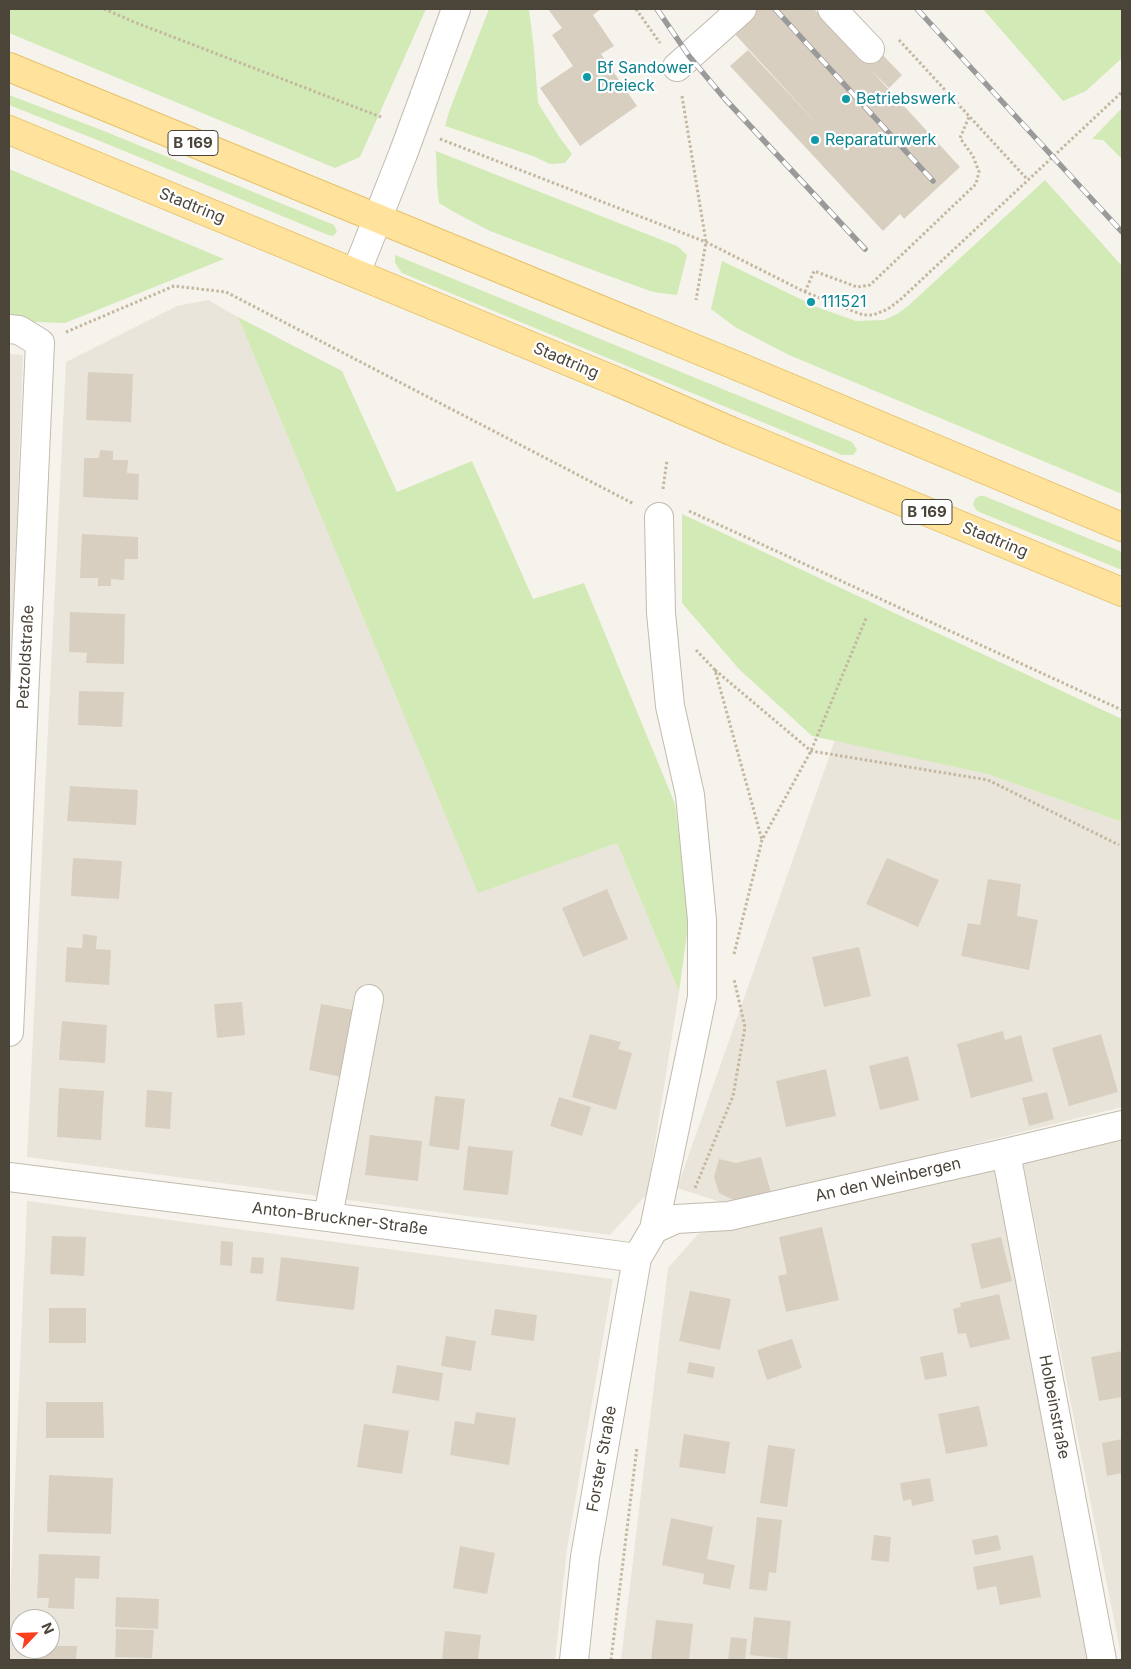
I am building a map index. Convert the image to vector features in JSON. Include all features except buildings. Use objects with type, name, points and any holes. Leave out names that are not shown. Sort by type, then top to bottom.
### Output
[{"type":"main road","name":"B 169","points":[[9,67],[742,368],[1122,527]]},
{"type":"main road","name":"Stadtring","points":[[9,130],[1122,592]]},
{"type":"street","points":[[356,273],[404,154],[456,9]]},
{"type":"street","points":[[677,67],[742,9]]},
{"type":"street","points":[[832,9],[870,49]]},
{"type":"street","points":[[9,329],[19,330],[40,343]]},
{"type":"street","name":"Petzoldstraße","points":[[9,1032],[40,343]]},
{"type":"street","points":[[637,1258],[665,1224],[702,997],[702,920],[690,795],[670,706],[661,613],[659,517]]},
{"type":"street","points":[[328,1217],[370,999]]},
{"type":"street","name":"An den Weinbergen","points":[[665,1224],[729,1216],[1006,1154],[1122,1125]]},
{"type":"street","name":"Holbeinstraße","points":[[1006,1154],[1102,1660]]},
{"type":"street","name":"Anton-Bruckner-Straße","points":[[9,1177],[637,1258]]},
{"type":"street","name":"Forster Straße","points":[[574,1660],[585,1557],[637,1258]]},
{"type":"path","points":[[104,9],[381,117]]},
{"type":"path","points":[[636,9],[677,67],[706,242],[696,300]]},
{"type":"path","points":[[897,38],[1027,180]]},
{"type":"path","points":[[440,139],[706,242],[805,292],[863,315],[873,315],[888,309],[1122,92]]},
{"type":"path","points":[[805,292],[814,271],[857,287],[870,285],[976,184],[979,172],[973,156],[960,138],[969,117]]},
{"type":"path","points":[[40,343],[174,286],[226,292],[659,517]]},
{"type":"path","points":[[689,511],[1122,710]]},
{"type":"path","points":[[733,955],[762,840],[811,751],[867,616]]},
{"type":"path","points":[[695,649],[715,670],[811,751],[988,780],[1120,845]]},
{"type":"path","points":[[715,670],[762,840]]},
{"type":"path","points":[[665,1224],[697,1184],[733,1096],[745,1027],[733,974]]},
{"type":"path","points":[[611,1660],[637,1445]]},
{"type":"shaded area","points":[[208,300],[238,317],[478,892],[617,843],[679,992],[647,1194],[610,1235],[27,1157],[66,362],[177,306]]},
{"type":"shaded area","points":[[9,354],[23,355],[9,733]]},
{"type":"shaded area","points":[[835,740],[988,774],[1122,822],[1122,1107],[730,1205],[677,1188]]},
{"type":"shaded area","points":[[1122,1139],[1122,1660],[1023,1163]]},
{"type":"shaded area","points":[[994,1167],[1092,1660],[621,1660],[668,1268],[698,1234]]},
{"type":"shaded area","points":[[27,1201],[613,1279],[567,1549],[555,1660],[9,1660],[9,1626]]},
{"type":"green space","points":[[9,9],[426,9],[360,157],[335,168],[9,33]]},
{"type":"green space","points":[[489,9],[529,9],[538,103],[572,154],[565,163],[550,164],[533,156],[445,126]]},
{"type":"green space","points":[[983,9],[1122,9],[1122,58],[1086,91],[1063,101]]},
{"type":"green space","points":[[9,95],[104,131],[334,225],[337,232],[333,236],[328,235],[9,105]]},
{"type":"green space","points":[[1122,108],[1122,159],[1103,140],[1092,139]]},
{"type":"green space","points":[[436,151],[677,246],[687,255],[677,295],[653,292],[598,272],[490,231],[454,212],[439,203]]},
{"type":"green space","points":[[9,169],[224,259],[65,323],[9,321]]},
{"type":"green space","points":[[1045,180],[1122,266],[1122,494],[789,355],[735,327],[711,309],[722,261],[819,308],[856,321],[884,320],[908,306]]},
{"type":"green space","points":[[395,255],[852,442],[857,450],[853,455],[842,455],[402,273],[395,263]]},
{"type":"green space","points":[[238,317],[342,371],[397,492],[472,461],[533,599],[584,583],[675,804],[689,918],[679,992],[617,843],[478,893]]},
{"type":"green space","points":[[979,496],[984,496],[1122,552],[1122,570],[977,511],[973,505],[975,499]]},
{"type":"green space","points":[[682,514],[1122,719],[1122,822],[988,774],[812,736],[739,669],[682,603]]},
{"type":"railway","points":[[657,9],[689,56],[725,99],[865,249]]},
{"type":"railway","points":[[775,9],[933,181]]},
{"type":"railway","points":[[917,9],[1122,232]]},
{"type":"place","name":"Bf Sandower Dreieck","points":[[587,77]]},
{"type":"place","name":"Betriebswerk","points":[[846,99]]},
{"type":"place","name":"Reparaturwerk","points":[[815,140]]},
{"type":"place","name":"111521","points":[[811,302]]}]
